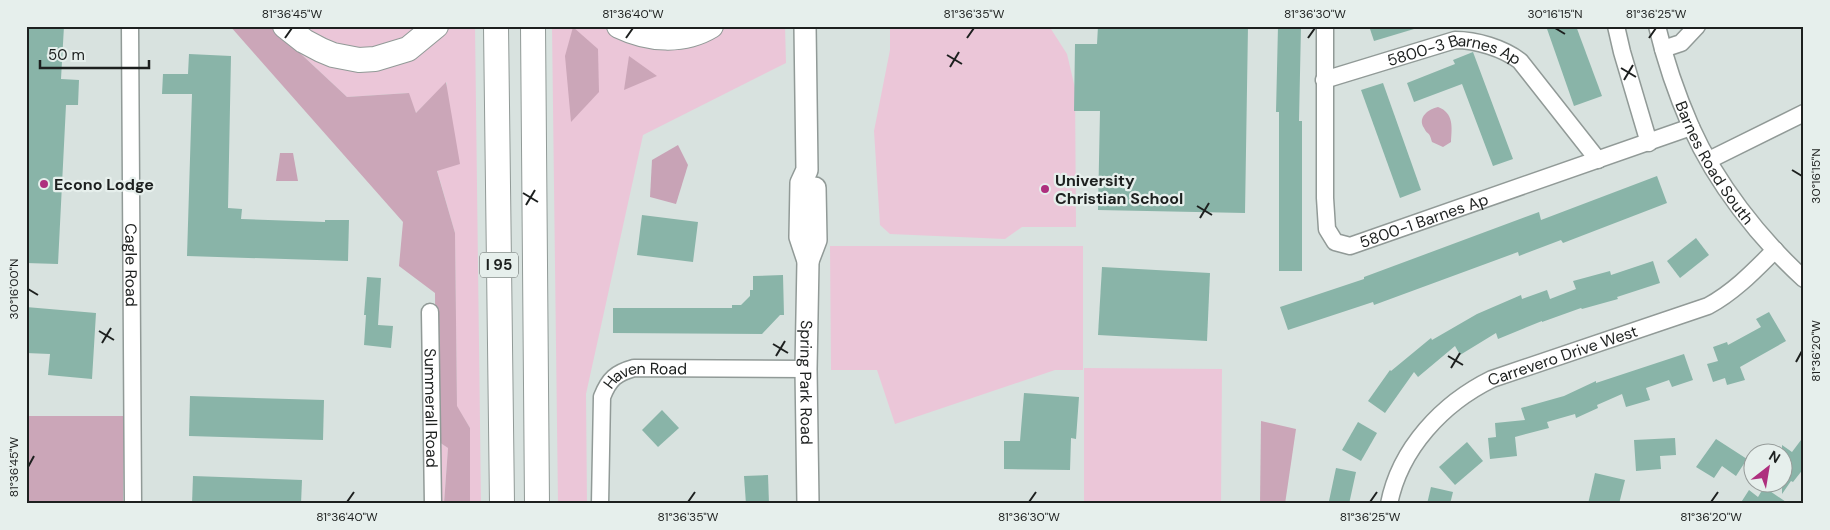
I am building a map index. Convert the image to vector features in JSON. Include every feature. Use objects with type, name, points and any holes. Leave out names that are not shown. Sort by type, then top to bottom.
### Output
[{"type":"highway","points":[[285,26],[304,41],[321,50],[333,55],[359,60],[375,58],[408,49],[436,26]]},
{"type":"highway","name":"I 95","points":[[496,26],[502,504]]},
{"type":"highway","name":"I 95","points":[[533,26],[537,504]]},
{"type":"highway","points":[[619,26],[657,38],[686,36],[701,32],[710,26]]},
{"type":"main road","name":"Spring Park Road","points":[[805,26],[807,170],[801,183],[800,237],[808,261],[806,369],[808,504]]},
{"type":"street","name":"Cagle Road","points":[[130,26],[133,504]]},
{"type":"street","name":"5800-1 Barnes Ap","points":[[1325,26],[1325,198],[1327,229],[1335,242],[1350,246],[1691,127]]},
{"type":"street","points":[[1616,26],[1649,143]]},
{"type":"street","name":"Barnes Road South","points":[[1657,26],[1663,49],[1691,127],[1709,160],[1755,228],[1804,279]]},
{"type":"street","points":[[1663,49],[1681,43],[1695,27]]},
{"type":"street","name":"5800-3 Barnes Ap","points":[[1324,80],[1455,40],[1472,42],[1504,51],[1520,61],[1598,160]]},
{"type":"street","points":[[1709,160],[1804,113]]},
{"type":"street","name":"Carrevero Drive West","points":[[1389,504],[1397,478],[1420,438],[1440,415],[1472,389],[1492,379],[1708,306],[1725,297],[1775,250]]},
{"type":"street","name":"Summerall Road","points":[[430,312],[433,504]]},
{"type":"street","name":"Haven Road","points":[[600,504],[602,397],[606,387],[622,371],[634,368],[806,369]]},
{"type":"shaded area","points":[[230,26],[271,26],[347,97],[409,93],[416,113],[446,82],[460,164],[437,171],[455,233],[457,406],[470,428],[470,504],[444,504],[448,448],[436,440],[435,293],[399,266],[403,222]]},
{"type":"shaded area","points":[[298,26],[424,26],[392,43],[355,49],[328,42]]},
{"type":"shaded area","points":[[445,26],[475,26],[481,504],[470,504],[470,428],[457,407],[455,233],[437,170],[447,82],[416,113],[408,93],[347,97],[300,53],[349,66]]},
{"type":"shaded area","points":[[552,26],[604,26],[616,35],[700,42],[726,26],[785,26],[786,63],[643,135],[586,394],[587,504],[558,504]]},
{"type":"shaded area","points":[[890,26],[1046,26],[1051,29],[1067,54],[1075,88],[1076,227],[1022,227],[1005,239],[890,234],[880,225],[874,131],[890,50]]},
{"type":"shaded area","points":[[573,27],[598,49],[599,92],[571,122],[565,56]]},
{"type":"shaded area","points":[[629,56],[657,76],[624,90]]},
{"type":"shaded area","points":[[1438,107],[1447,113],[1452,126],[1451,142],[1443,147],[1432,142],[1422,124],[1425,114]]},
{"type":"shaded area","points":[[678,145],[688,165],[676,204],[650,197],[652,160]]},
{"type":"shaded area","points":[[280,153],[293,153],[298,181],[276,181]]},
{"type":"shaded area","points":[[830,246],[1083,246],[1083,370],[1055,370],[895,424],[877,370],[831,370]]},
{"type":"shaded area","points":[[1084,368],[1222,369],[1221,504],[1084,504]]},
{"type":"shaded area","points":[[26,416],[124,416],[123,504],[26,504]]},
{"type":"shaded area","points":[[1261,421],[1296,429],[1285,504],[1260,504]]},
{"type":"shaded area","points":[[436,440],[448,448],[444,504],[436,504]]},
{"type":"building","name":"Econo Lodge","points":[[26,26],[64,26],[61,79],[79,80],[78,105],[66,105],[58,264],[26,263]]},
{"type":"building","points":[[1098,26],[1248,26],[1245,213],[1098,210],[1100,111],[1074,111],[1075,44],[1097,44]]},
{"type":"building","points":[[1278,26],[1301,26],[1299,121],[1302,121],[1302,271],[1279,271],[1279,112],[1276,112]]},
{"type":"building","points":[[1369,26],[1414,26],[1414,29],[1374,41]]},
{"type":"building","points":[[1546,26],[1576,26],[1602,96],[1574,106]]},
{"type":"building","points":[[1473,52],[1513,159],[1493,166],[1462,84],[1414,102],[1407,83],[1455,64],[1453,60]]},
{"type":"building","points":[[189,54],[231,56],[228,208],[242,209],[241,219],[325,222],[325,220],[349,220],[348,261],[187,256],[192,94],[162,94],[163,74],[188,74]]},
{"type":"building","points":[[1383,83],[1421,190],[1400,198],[1361,90]]},
{"type":"building","points":[[1657,176],[1667,203],[1563,243],[1561,240],[1519,256],[1518,252],[1374,305],[1373,302],[1288,330],[1280,307],[1364,279],[1364,277],[1539,212],[1541,220]]},
{"type":"building","points":[[642,215],[698,222],[693,262],[637,255]]},
{"type":"building","points":[[1696,238],[1709,255],[1680,278],[1667,261]]},
{"type":"building","points":[[1653,261],[1660,283],[1617,297],[1618,299],[1581,308],[1542,321],[1498,339],[1496,333],[1460,355],[1455,346],[1418,377],[1414,372],[1385,413],[1368,401],[1390,370],[1431,338],[1432,340],[1477,314],[1521,295],[1522,299],[1547,290],[1550,299],[1576,289],[1573,281],[1610,271],[1611,275]]},
{"type":"building","points":[[1102,267],[1210,273],[1207,341],[1098,335]]},
{"type":"building","points":[[783,275],[784,315],[780,315],[762,334],[613,333],[613,308],[732,308],[732,305],[741,305],[750,296],[750,290],[753,290],[753,276]]},
{"type":"building","points":[[367,277],[381,278],[378,325],[393,326],[391,348],[364,345]]},
{"type":"building","points":[[26,307],[96,313],[92,379],[48,375],[50,354],[26,353]]},
{"type":"building","points":[[1769,312],[1786,341],[1740,367],[1745,380],[1727,385],[1725,378],[1713,382],[1707,364],[1718,361],[1713,347],[1727,342],[1728,345],[1761,327],[1756,319]]},
{"type":"building","points":[[1684,354],[1693,380],[1672,387],[1669,380],[1646,388],[1650,400],[1626,407],[1622,394],[1597,405],[1598,408],[1576,418],[1575,414],[1547,422],[1549,428],[1515,437],[1517,456],[1490,459],[1488,438],[1496,437],[1495,423],[1525,420],[1521,408],[1564,396],[1596,381],[1596,383]]},
{"type":"building","points":[[1024,393],[1079,397],[1076,439],[1071,438],[1070,470],[1004,469],[1004,441],[1020,441]]},
{"type":"building","points":[[190,396],[324,400],[323,440],[189,436]]},
{"type":"building","points":[[662,410],[679,428],[658,447],[642,430]]},
{"type":"building","points":[[1358,422],[1377,433],[1361,461],[1342,450]]},
{"type":"building","points":[[1804,436],[1804,468],[1793,482],[1792,482],[1792,452]]},
{"type":"building","points":[[1675,438],[1676,455],[1660,456],[1661,469],[1636,471],[1634,440]]},
{"type":"building","points":[[1716,439],[1742,456],[1742,467],[1736,476],[1722,466],[1714,478],[1696,467]]},
{"type":"building","points":[[1467,442],[1483,461],[1455,485],[1439,467]]},
{"type":"building","points":[[1336,468],[1356,472],[1349,504],[1329,501]]},
{"type":"building","points":[[1595,473],[1625,480],[1619,504],[1588,504]]},
{"type":"building","points":[[768,475],[769,504],[746,504],[744,476]]},
{"type":"building","points":[[193,476],[302,480],[301,504],[192,504]]},
{"type":"building","points":[[1431,487],[1453,492],[1450,504],[1427,504]]},
{"type":"building","points":[[1748,492],[1752,492],[1758,497],[1761,492],[1771,492],[1789,504],[1740,504]]},
{"type":"place","name":"Econo Lodge","points":[[44,184]]},
{"type":"place","name":"University Christian School","points":[[1045,189]]}]
